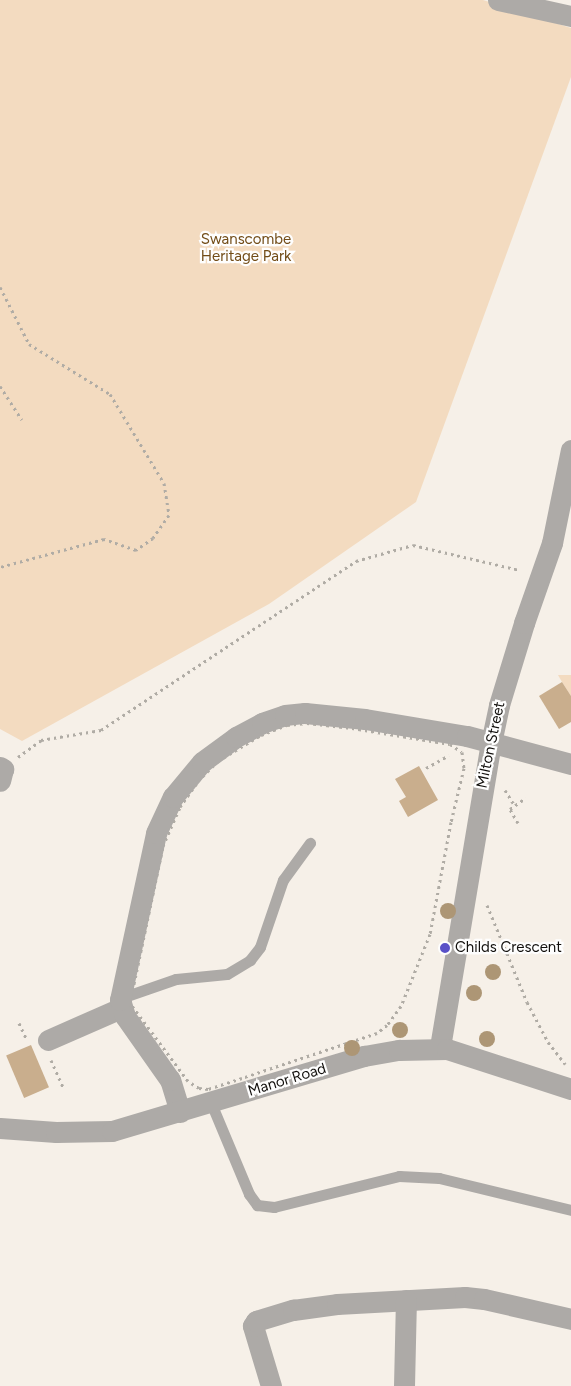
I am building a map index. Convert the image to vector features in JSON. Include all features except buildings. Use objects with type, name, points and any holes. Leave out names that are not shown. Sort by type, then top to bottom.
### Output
[{"type":"street","points":[[499,1],[571,16]]},
{"type":"street","name":"Milton Street","points":[[440,1047],[499,705],[524,623],[542,576],[558,520],[571,457]]},
{"type":"street","points":[[180,1112],[170,1080],[121,1003],[149,859],[160,822],[174,797],[192,772],[220,747],[268,720],[285,715],[305,713],[412,726],[491,743],[571,764]]},
{"type":"street","points":[[40,1038],[121,1003]]},
{"type":"street","name":"Manor Road","points":[[0,1128],[56,1132],[112,1131],[376,1053],[440,1047],[571,1089]]},
{"type":"street","points":[[271,1386],[254,1329],[256,1321],[318,1306],[474,1297],[571,1319]]},
{"type":"street","points":[[404,1386],[406,1300]]},
{"type":"lane","points":[[121,1003],[176,979],[212,977],[227,974],[250,960],[260,946],[283,880],[310,843]]},
{"type":"lane","points":[[211,1103],[249,1194],[256,1205],[274,1207],[399,1176],[439,1178],[571,1210]]},
{"type":"path","points":[[0,287],[29,344],[110,394],[164,484],[169,515],[153,538],[136,550],[104,539],[0,568]]},
{"type":"path","points":[[0,386],[22,420]]},
{"type":"path","points":[[1,772],[41,740],[101,730],[356,561],[413,546],[542,576]]},
{"type":"path","points":[[426,768],[449,754],[452,745]]},
{"type":"path","points":[[500,789],[501,786],[515,806]]},
{"type":"path","points":[[518,823],[510,811],[526,798]]},
{"type":"path","points":[[486,903],[527,1002],[548,1042],[569,1068]]},
{"type":"path","points":[[20,1023],[24,1039],[40,1038]]},
{"type":"green space","name":"Swanscombe Heritage Park","points":[[0,0],[483,0],[571,28],[571,77],[416,502],[269,604],[22,741],[0,729]]},
{"type":"green space","points":[[558,675],[571,675],[571,696],[562,682]]},
{"type":"place","name":"Childs Crescent","points":[[445,948]]}]
